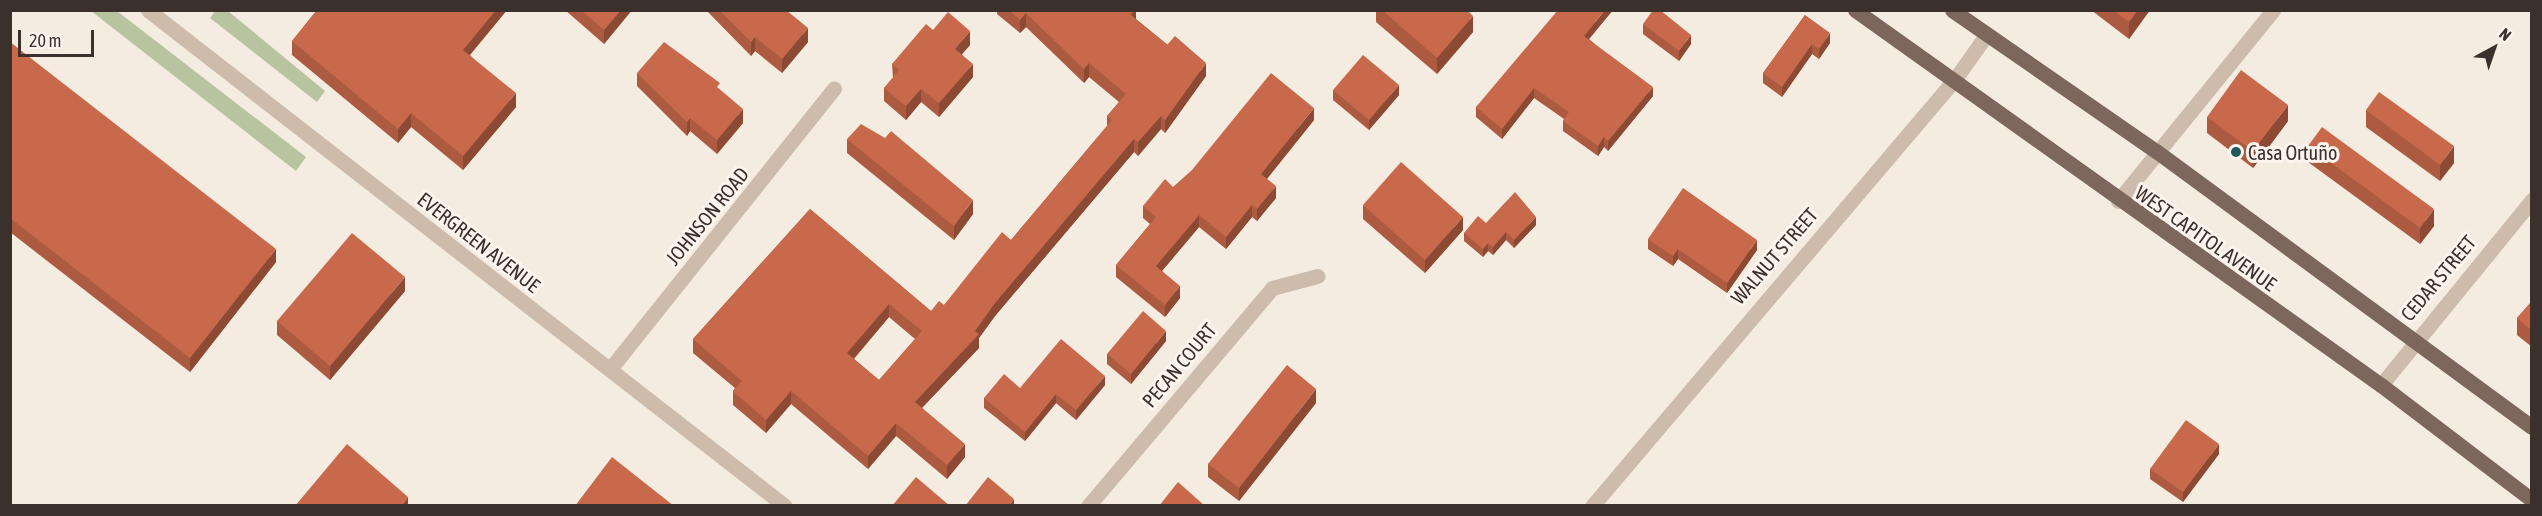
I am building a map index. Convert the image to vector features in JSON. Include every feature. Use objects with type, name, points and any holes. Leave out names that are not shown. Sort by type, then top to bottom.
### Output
[{"type":"main road","name":"WEST CAPITOL AVENUE","points":[[1855,10],[1955,79],[2118,201],[2380,385],[2532,500]]},
{"type":"main road","name":"WEST CAPITOL AVENUE","points":[[1952,10],[2156,152],[2412,342],[2532,427]]},
{"type":"street","name":"EVERGREEN AVENUE","points":[[148,10],[785,506]]},
{"type":"street","points":[[2118,201],[2273,10]]},
{"type":"street","name":"WALNUT STREET","points":[[1592,506],[1955,79],[1987,34]]},
{"type":"street","name":"JOHNSON ROAD","points":[[610,369],[834,88]]},
{"type":"street","name":"CEDAR STREET","points":[[2380,385],[2412,342],[2532,200]]},
{"type":"street","name":"PECAN COURT","points":[[1088,506],[1272,288],[1317,276]]},
{"type":"green space","points":[[216,10],[228,11],[325,91],[317,102],[210,18]]},
{"type":"green space","points":[[91,11],[117,11],[306,157],[296,171]]},
{"type":"building","points":[[317,10],[496,10],[463,50],[516,93],[463,156],[411,113],[398,129],[292,41]]},
{"type":"building","points":[[581,10],[621,10],[604,30]]},
{"type":"building","points":[[719,10],[786,10],[808,28],[782,59],[755,37],[751,42]]},
{"type":"building","points":[[1009,10],[1134,10],[1131,15],[1167,45],[1175,36],[1206,63],[1165,120],[1161,116],[1138,142],[1134,139],[995,303],[975,331],[979,334],[915,402],[965,444],[947,465],[896,423],[868,456],[791,391],[766,420],[733,391],[742,381],[693,339],[810,209],[931,311],[939,301],[944,305],[1002,232],[1011,240],[1112,120],[1107,116],[1126,94],[1089,63],[1084,69],[1026,13],[1020,20]],"holes":[[[889,304],[922,331],[879,380],[847,353]]]},
{"type":"building","points":[[1382,10],[1467,10],[1473,16],[1437,58]]},
{"type":"building","points":[[1558,10],[1605,10],[1584,36],[1653,87],[1608,141],[1604,137],[1598,146],[1563,121],[1569,112],[1534,88],[1502,129],[1476,107]]},
{"type":"building","points":[[1653,10],[1660,10],[1691,35],[1679,51],[1643,24]]},
{"type":"building","points":[[2113,10],[2138,10],[2129,22]]},
{"type":"building","points":[[948,12],[970,31],[955,49],[973,64],[939,103],[921,89],[906,106],[884,88],[899,70],[892,64],[926,24],[933,30]]},
{"type":"building","points":[[1805,15],[1830,33],[1819,49],[1812,44],[1782,87],[1763,73]]},
{"type":"building","points":[[10,42],[276,249],[190,358],[10,218]]},
{"type":"building","points":[[664,42],[720,83],[717,87],[743,109],[717,140],[690,118],[687,122],[637,73]]},
{"type":"building","points":[[1363,55],[1399,85],[1369,120],[1333,90]]},
{"type":"building","points":[[2241,70],[2288,105],[2253,151],[2207,117]]},
{"type":"building","points":[[1271,73],[1314,108],[1261,174],[1276,186],[1257,209],[1252,205],[1226,237],[1199,215],[1156,266],[1180,286],[1165,305],[1116,265],[1156,217],[1143,206],[1165,179],[1173,187],[1192,170]]},
{"type":"building","points":[[2379,92],[2454,146],[2440,165],[2366,110]]},
{"type":"building","points":[[861,124],[885,138],[891,131],[973,200],[954,226],[847,139]]},
{"type":"building","points":[[2322,127],[2434,209],[2420,228],[2308,146]]},
{"type":"building","points":[[1401,162],[1463,217],[1425,260],[1363,205]]},
{"type":"building","points":[[1683,188],[1757,240],[1727,283],[1678,249],[1673,256],[1648,239]]},
{"type":"building","points":[[1515,192],[1536,217],[1514,240],[1506,232],[1493,247],[1488,243],[1483,249],[1464,233],[1478,216],[1486,223]]},
{"type":"building","points":[[352,233],[405,277],[330,366],[277,321]]},
{"type":"building","points":[[2532,301],[2532,331],[2517,318]]},
{"type":"building","points":[[1143,311],[1166,331],[1131,374],[1107,354]]},
{"type":"building","points":[[1061,339],[1105,376],[1076,410],[1056,394],[1025,432],[984,398],[1004,374],[1020,388]]},
{"type":"building","points":[[1287,365],[1316,389],[1239,488],[1208,464]]},
{"type":"building","points":[[2186,420],[2219,444],[2183,492],[2150,469]]},
{"type":"building","points":[[347,444],[408,497],[401,506],[295,506]]},
{"type":"building","points":[[612,457],[674,506],[575,506]]},
{"type":"building","points":[[916,477],[950,506],[892,506]]},
{"type":"building","points":[[988,477],[1014,499],[1009,506],[965,506]]},
{"type":"building","points":[[1178,482],[1205,506],[1159,506]]},
{"type":"place","name":"Casa Ortuño","points":[[2236,152]]}]
